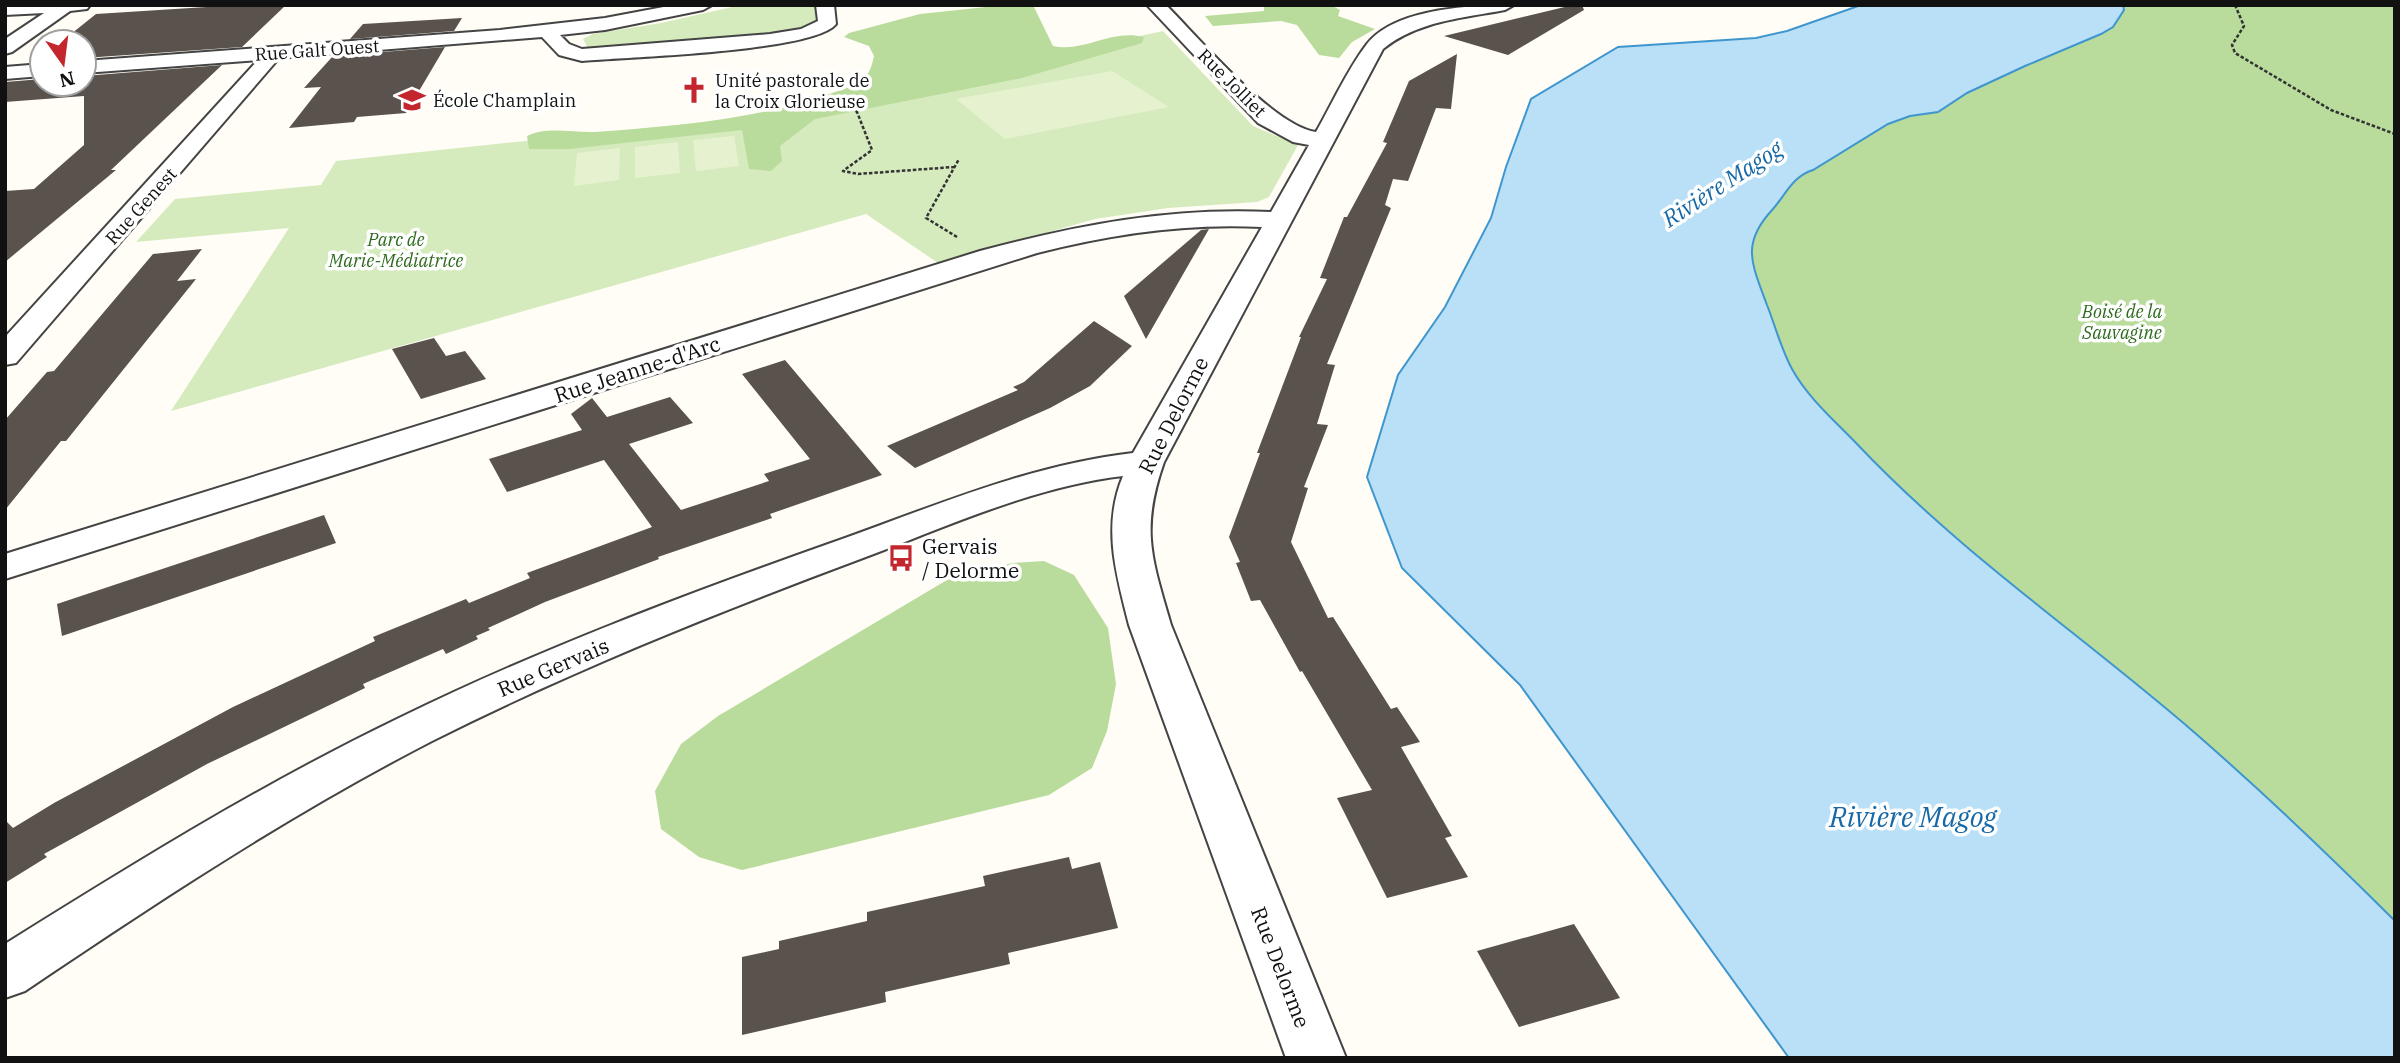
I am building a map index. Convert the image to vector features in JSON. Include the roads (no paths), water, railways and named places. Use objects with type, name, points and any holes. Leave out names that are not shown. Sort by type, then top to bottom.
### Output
[{"type":"street","points":[[5,10],[81,5]]},
{"type":"street","name":"Rue Galt Ouest","points":[[98,66],[549,31],[605,24],[703,5]]},
{"type":"street","points":[[549,31],[569,54],[582,55],[770,40],[806,34],[827,24],[825,5]]},
{"type":"street","name":"Rue Jolliet","points":[[1156,5],[1266,118],[1301,137],[1321,140]]},
{"type":"street","name":"Rue Delorme","points":[[1316,1058],[1150,625],[1136,572],[1130,535],[1132,504],[1146,462],[1276,220],[1381,39],[1398,30],[1430,20],[1505,5]]},
{"type":"street","points":[[5,48],[66,6]]},
{"type":"street","name":"Rue Genest","points":[[5,356],[180,163],[265,65],[272,53]]},
{"type":"street","points":[[5,73],[28,71]]},
{"type":"street","name":"Rue Jeanne-d'Arc","points":[[5,567],[990,257],[1072,234],[1129,223],[1207,217],[1276,220]]},
{"type":"street","name":"Rue Gervais","points":[[5,974],[292,795],[473,702],[665,619],[1038,481],[1096,468],[1146,462]]},
{"type":"water","name":"Rivière Magog","points":[[1861,5],[2123,5],[2124,10],[2113,27],[2101,34],[1967,93],[1938,112],[1910,116],[1888,124],[1800,177],[1790,186],[1756,233],[1752,255],[1757,278],[1792,369],[1806,390],[1831,418],[1897,484],[1980,558],[2153,697],[2221,756],[2297,825],[2395,921],[2395,1058],[1789,1058],[1520,685],[1402,568],[1367,477],[1398,375],[1445,307],[1491,218],[1531,99],[1618,47],[1756,38],[1787,31]]},
{"type":"place","name":"Unité pastorale de la Croix Glorieuse","points":[[694,90]]},
{"type":"place","name":"École Champlain","points":[[412,100]]},
{"type":"place","name":"Gervais / Delorme","points":[[901,558]]},
{"type":"park label","name":"Parc de Marie-Médiatrice","points":[[396,249]]},
{"type":"park label","name":"Boisé de la Sauvagine","points":[[2122,321]]}]
